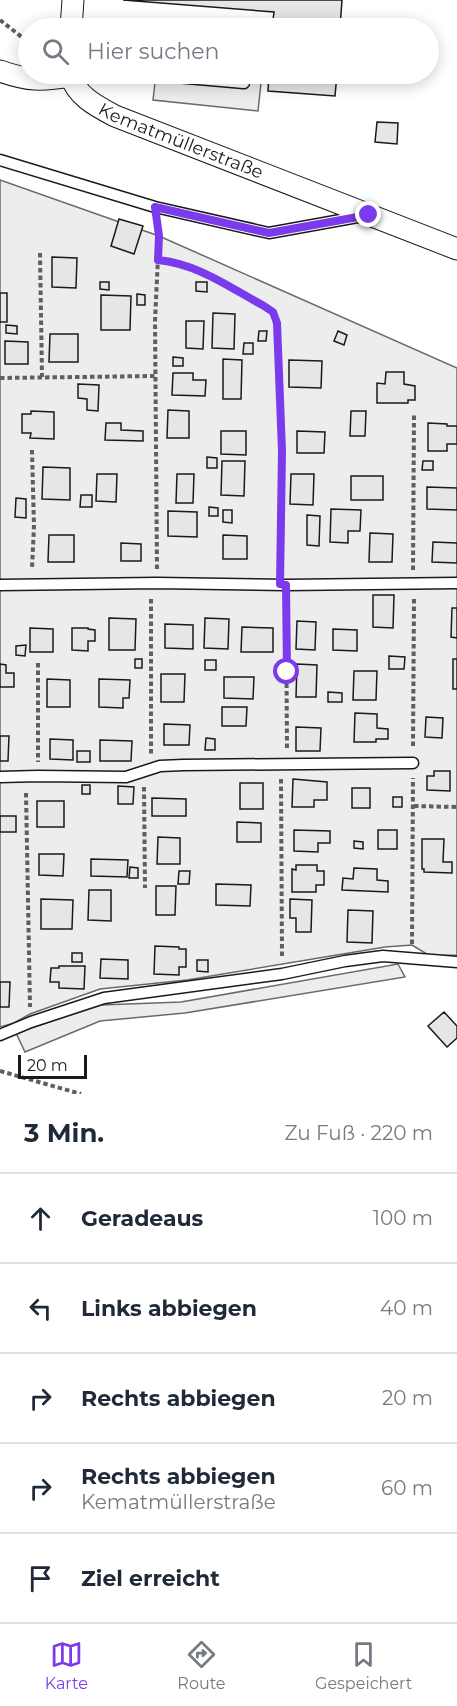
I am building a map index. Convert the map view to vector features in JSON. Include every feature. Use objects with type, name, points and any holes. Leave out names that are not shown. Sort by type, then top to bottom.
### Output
[{"type":"street","points":[[73,0],[75,18]]},
{"type":"street","name":"Kematmüllerstraße","points":[[0,72],[18,77]]},
{"type":"street","name":"Kematmüllerstraße","points":[[75,84],[80,94],[94,105],[116,116],[457,249]]},
{"type":"lane","points":[[0,160],[155,207],[269,233],[369,215]]},
{"type":"lane","points":[[0,585],[457,583]]},
{"type":"lane","points":[[0,777],[126,777],[160,766],[183,765],[413,763]]},
{"type":"lane","points":[[0,1035],[31,1022],[104,998],[282,974],[383,956],[457,962]]},
{"type":"path","points":[[0,20],[18,34]]},
{"type":"path","points":[[145,888],[144,790],[152,747],[155,321],[159,236],[155,207]]},
{"type":"path","points":[[40,253],[42,377]]},
{"type":"path","points":[[158,260],[176,262],[197,269],[273,312],[277,323],[282,451],[284,763],[282,974]]},
{"type":"path","points":[[0,378],[155,376]]},
{"type":"path","points":[[410,957],[414,806],[415,603],[412,584],[414,414]]},
{"type":"path","points":[[32,450],[34,526],[32,584]]},
{"type":"path","points":[[38,663],[38,776]]},
{"type":"path","points":[[26,777],[31,1022]]},
{"type":"path","points":[[414,806],[457,807]]},
{"type":"path","points":[[0,1071],[81,1094]]},
{"type":"shaded area","points":[[155,84],[261,84],[258,111],[153,100]]},
{"type":"shaded area","points":[[0,180],[159,236],[457,368],[457,955],[430,956],[412,945],[385,947],[187,980],[100,989],[0,1027]]},
{"type":"shaded area","points":[[398,964],[405,977],[185,1013],[100,1021],[25,1052],[16,1033],[101,1005],[181,1002]]},
{"type":"building","points":[[123,0],[342,0],[341,18],[273,18],[274,12]]},
{"type":"building","points":[[268,84],[336,84],[335,96],[268,91]]},
{"type":"building","points":[[377,122],[398,123],[397,144],[375,142]]},
{"type":"building","points":[[119,219],[143,226],[134,254],[111,246]]},
{"type":"building","points":[[52,257],[77,258],[76,288],[52,287]]},
{"type":"building","points":[[100,282],[109,282],[109,290],[100,289]]},
{"type":"building","points":[[196,282],[207,282],[207,292],[196,291]]},
{"type":"building","points":[[0,293],[7,293],[7,322],[0,322]]},
{"type":"building","points":[[137,294],[145,295],[145,305],[137,305]]},
{"type":"building","points":[[101,295],[131,296],[130,330],[101,330]]},
{"type":"building","points":[[213,313],[235,314],[234,349],[212,348]]},
{"type":"building","points":[[186,321],[204,321],[203,349],[186,348]]},
{"type":"building","points":[[6,325],[17,326],[17,334],[6,333]]},
{"type":"building","points":[[259,331],[267,331],[266,341],[258,341]]},
{"type":"building","points":[[338,331],[347,335],[344,345],[334,341]]},
{"type":"building","points":[[50,334],[78,334],[78,362],[49,362]]},
{"type":"building","points":[[5,341],[28,342],[28,364],[5,364]]},
{"type":"building","points":[[244,343],[253,343],[253,354],[243,354]]},
{"type":"building","points":[[173,357],[183,358],[183,366],[173,366]]},
{"type":"building","points":[[223,359],[242,360],[241,399],[223,399]]},
{"type":"building","points":[[289,360],[322,361],[321,388],[289,387]]},
{"type":"building","points":[[386,372],[404,372],[404,384],[415,386],[415,400],[408,400],[408,403],[377,403],[377,383],[385,384]]},
{"type":"building","points":[[173,373],[193,373],[193,380],[206,380],[205,396],[172,395]]},
{"type":"building","points":[[78,384],[99,385],[98,411],[87,410],[87,399],[78,398]]},
{"type":"building","points":[[168,410],[189,411],[189,438],[167,438]]},
{"type":"building","points":[[31,411],[54,412],[54,439],[30,438],[31,433],[22,433],[22,414],[31,414]]},
{"type":"building","points":[[351,411],[366,411],[365,436],[350,436]]},
{"type":"building","points":[[106,423],[121,423],[121,430],[143,431],[143,441],[105,440]]},
{"type":"building","points":[[428,423],[457,426],[457,444],[447,444],[447,451],[428,451]]},
{"type":"building","points":[[221,431],[246,431],[246,455],[221,454]]},
{"type":"building","points":[[297,431],[325,432],[324,453],[297,453]]},
{"type":"building","points":[[207,457],[217,458],[217,468],[207,468]]},
{"type":"building","points":[[222,461],[245,461],[244,496],[221,495]]},
{"type":"building","points":[[423,461],[433,461],[433,470],[422,470]]},
{"type":"building","points":[[43,467],[70,468],[70,500],[42,499]]},
{"type":"building","points":[[97,474],[117,474],[116,502],[96,501]]},
{"type":"building","points":[[177,474],[194,474],[193,503],[176,503]]},
{"type":"building","points":[[291,474],[314,474],[313,505],[290,504]]},
{"type":"building","points":[[351,476],[383,476],[383,500],[351,500]]},
{"type":"building","points":[[427,487],[457,488],[457,510],[427,509]]},
{"type":"building","points":[[81,495],[92,495],[92,507],[80,507]]},
{"type":"building","points":[[16,498],[26,499],[26,518],[15,517]]},
{"type":"building","points":[[209,507],[218,508],[218,516],[209,516]]},
{"type":"building","points":[[331,509],[361,510],[360,531],[348,531],[348,543],[330,542]]},
{"type":"building","points":[[223,510],[232,510],[232,523],[223,522]]},
{"type":"building","points":[[168,511],[197,512],[197,537],[168,536]]},
{"type":"building","points":[[307,515],[320,516],[319,546],[307,545]]},
{"type":"building","points":[[370,533],[393,534],[392,562],[369,562]]},
{"type":"building","points":[[49,535],[74,535],[74,562],[48,562]]},
{"type":"building","points":[[223,535],[247,536],[247,559],[223,559]]},
{"type":"building","points":[[433,542],[457,543],[457,563],[432,562]]},
{"type":"building","points":[[121,543],[141,544],[141,561],[121,561]]},
{"type":"building","points":[[373,595],[394,595],[393,628],[373,627]]},
{"type":"building","points":[[452,608],[457,608],[457,638],[451,637]]},
{"type":"building","points":[[109,618],[136,619],[135,650],[109,650]]},
{"type":"building","points":[[205,618],[229,619],[228,649],[204,648]]},
{"type":"building","points":[[297,621],[316,622],[315,650],[296,649]]},
{"type":"building","points":[[165,624],[193,625],[193,649],[165,648]]},
{"type":"building","points":[[242,627],[273,628],[273,652],[241,652]]},
{"type":"building","points":[[30,628],[53,629],[53,652],[30,652]]},
{"type":"building","points":[[72,628],[95,630],[95,641],[88,641],[88,651],[72,650]]},
{"type":"building","points":[[333,629],[357,630],[357,651],[333,650]]},
{"type":"building","points":[[26,645],[25,656],[16,655],[16,646]]},
{"type":"building","points":[[389,656],[405,657],[404,669],[389,669]]},
{"type":"building","points":[[135,659],[142,659],[142,668],[135,668]]},
{"type":"building","points":[[453,659],[457,659],[457,689],[453,689]]},
{"type":"building","points":[[205,660],[216,660],[216,670],[205,670]]},
{"type":"building","points":[[0,664],[6,665],[6,673],[14,673],[14,687],[0,687]]},
{"type":"building","points":[[297,664],[317,665],[316,697],[296,697]]},
{"type":"building","points":[[354,671],[377,671],[376,700],[353,700]]},
{"type":"building","points":[[161,674],[185,674],[184,702],[161,702]]},
{"type":"building","points":[[224,677],[254,677],[253,699],[224,698]]},
{"type":"building","points":[[47,679],[70,680],[70,707],[47,707]]},
{"type":"building","points":[[99,679],[130,680],[129,698],[123,698],[123,708],[99,707]]},
{"type":"building","points":[[328,692],[342,693],[342,702],[328,702]]},
{"type":"building","points":[[222,707],[247,707],[246,726],[222,726]]},
{"type":"building","points":[[355,713],[377,714],[377,728],[388,729],[388,739],[376,739],[376,742],[354,742]]},
{"type":"building","points":[[426,717],[443,718],[442,738],[425,737]]},
{"type":"building","points":[[164,724],[190,725],[189,745],[164,745]]},
{"type":"building","points":[[296,727],[321,728],[320,751],[296,751]]},
{"type":"building","points":[[0,736],[9,736],[8,761],[0,761]]},
{"type":"building","points":[[206,738],[215,739],[215,750],[205,750]]},
{"type":"building","points":[[50,739],[73,740],[73,760],[50,759]]},
{"type":"building","points":[[100,740],[132,741],[131,761],[100,761]]},
{"type":"building","points":[[77,751],[90,751],[90,762],[77,762]]},
{"type":"building","points":[[434,771],[450,771],[450,791],[427,790],[427,776],[434,776]]},
{"type":"building","points":[[293,779],[327,782],[327,800],[314,800],[314,807],[292,807]]},
{"type":"building","points":[[240,783],[263,783],[263,809],[240,809]]},
{"type":"building","points":[[82,785],[90,785],[90,794],[82,794]]},
{"type":"building","points":[[118,786],[134,787],[133,804],[118,804]]},
{"type":"building","points":[[352,788],[370,788],[370,808],[352,808]]},
{"type":"building","points":[[393,797],[402,797],[402,807],[393,807]]},
{"type":"building","points":[[152,798],[186,799],[186,816],[152,816]]},
{"type":"building","points":[[37,801],[64,801],[64,827],[37,827]]},
{"type":"building","points":[[0,816],[16,816],[16,832],[0,832]]},
{"type":"building","points":[[237,822],[261,823],[261,842],[237,842]]},
{"type":"building","points":[[294,830],[330,831],[330,843],[318,843],[318,852],[294,851]]},
{"type":"building","points":[[378,830],[397,830],[397,849],[378,849]]},
{"type":"building","points":[[158,837],[180,838],[180,864],[157,864]]},
{"type":"building","points":[[422,839],[444,839],[443,862],[452,862],[452,873],[424,872],[422,869]]},
{"type":"building","points":[[354,841],[363,842],[363,849],[354,848]]},
{"type":"building","points":[[39,854],[64,854],[63,876],[39,875]]},
{"type":"building","points":[[91,859],[128,860],[127,877],[91,876]]},
{"type":"building","points":[[296,865],[317,865],[317,871],[324,871],[324,885],[316,885],[316,892],[292,892],[292,869],[296,870]]},
{"type":"building","points":[[130,867],[138,868],[138,878],[129,878]]},
{"type":"building","points":[[354,868],[377,869],[377,880],[388,881],[388,892],[342,890],[343,878],[353,879]]},
{"type":"building","points":[[179,871],[190,871],[189,884],[178,884]]},
{"type":"building","points":[[216,884],[251,885],[250,906],[216,905]]},
{"type":"building","points":[[156,886],[176,886],[175,915],[156,915]]},
{"type":"building","points":[[89,890],[111,890],[111,921],[88,920]]},
{"type":"building","points":[[41,899],[73,900],[72,929],[41,929]]},
{"type":"building","points":[[290,899],[312,900],[311,932],[296,932],[296,918],[290,918]]},
{"type":"building","points":[[348,910],[373,911],[372,943],[347,942]]},
{"type":"building","points":[[155,946],[186,949],[186,967],[179,967],[179,975],[154,974]]},
{"type":"building","points":[[72,953],[82,953],[82,962],[72,962]]},
{"type":"building","points":[[101,959],[128,960],[128,979],[100,978]]},
{"type":"building","points":[[197,960],[208,960],[208,972],[197,971]]},
{"type":"building","points":[[59,966],[85,966],[84,989],[59,988],[59,982],[50,982],[51,968],[59,968]]},
{"type":"building","points":[[0,982],[10,982],[9,1007],[0,1007]]},
{"type":"building","points":[[444,1012],[457,1026],[457,1038],[447,1047],[428,1026]]},
{"type":"route","points":[[287,672],[286,585],[280,584],[282,451],[277,323],[273,312],[197,269],[176,262],[158,260],[159,236],[155,207],[269,233],[369,215]]}]
